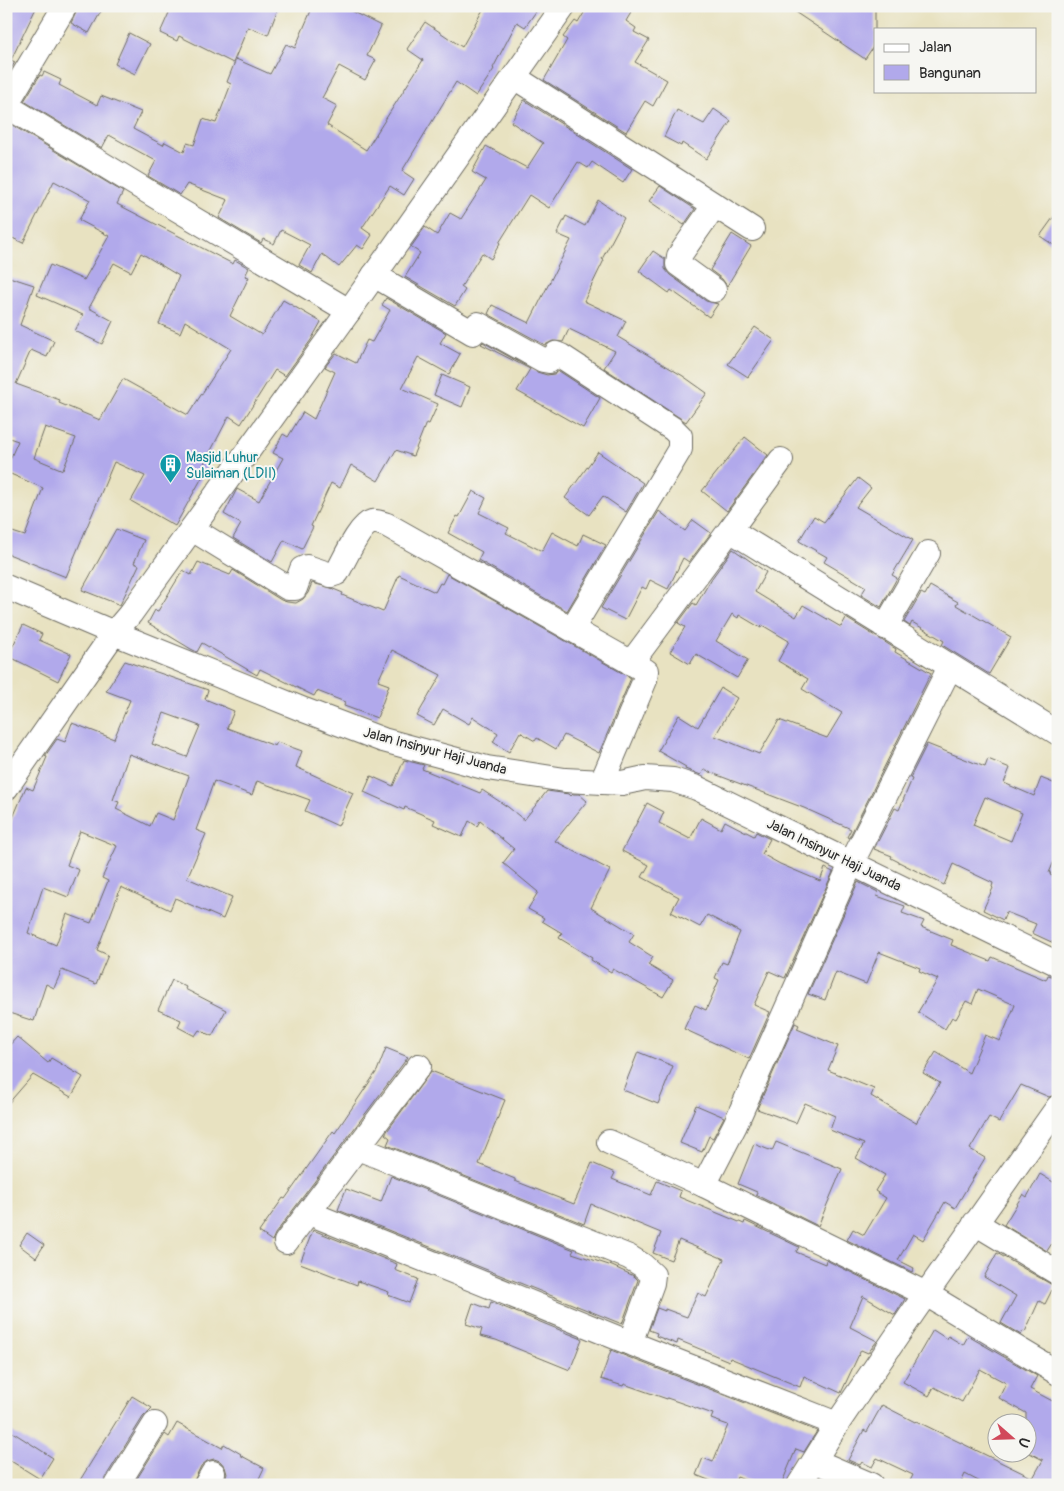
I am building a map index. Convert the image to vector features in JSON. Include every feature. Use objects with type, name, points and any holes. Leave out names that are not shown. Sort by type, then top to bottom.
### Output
[{"type":"street","points":[[65,6],[10,98],[10,108],[160,200],[350,311]]},
{"type":"street","points":[[6,788],[114,633],[131,613],[350,311],[564,6]]},
{"type":"street","points":[[514,77],[752,229]]},
{"type":"street","points":[[714,206],[679,256],[678,264],[714,290]]},
{"type":"street","points":[[374,276],[473,333],[478,324],[543,360],[549,361],[554,354],[561,356],[673,429],[680,436],[680,449],[572,630]]},
{"type":"street","points":[[631,663],[781,460]]},
{"type":"street","points":[[192,529],[292,589],[302,569],[307,567],[331,575],[337,573],[363,526],[378,522],[387,525],[646,671],[646,680],[602,782]]},
{"type":"street","points":[[730,530],[1058,733]]},
{"type":"street","points":[[885,627],[928,553]]},
{"type":"street","name":"Jalan Insinyur Haji Juanda","points":[[6,587],[114,633],[382,740],[488,768],[565,780],[622,783],[645,778],[673,780],[697,788],[1058,964]]},
{"type":"street","points":[[704,1185],[735,1125],[851,864],[950,667]]},
{"type":"street","points":[[286,1242],[419,1066]]},
{"type":"street","points":[[799,1485],[837,1424],[926,1294],[1058,1107]]},
{"type":"street","points":[[609,1142],[704,1185],[926,1294],[1058,1373]]},
{"type":"street","points":[[358,1148],[628,1257],[642,1265],[653,1275],[652,1283],[630,1342]]},
{"type":"street","points":[[309,1213],[837,1424]]},
{"type":"street","points":[[975,1223],[1058,1273]]},
{"type":"street","points":[[117,1485],[155,1424]]},
{"type":"street","points":[[815,1461],[871,1485]]},
{"type":"building","points":[[6,6],[37,6],[11,60],[15,62],[6,77]]},
{"type":"building","points":[[79,6],[104,6],[89,33],[71,23]]},
{"type":"building","points":[[172,6],[279,6],[268,35],[248,27],[233,63],[179,36],[177,41],[160,33]]},
{"type":"building","points":[[313,6],[341,6],[381,26],[367,56],[376,60],[365,80],[339,66],[322,98],[337,106],[327,125],[366,150],[423,60],[407,49],[425,22],[462,47],[485,6],[540,6],[525,27],[517,22],[494,69],[476,96],[456,82],[402,171],[414,179],[404,195],[390,186],[362,228],[372,235],[363,249],[357,245],[339,267],[322,254],[312,273],[299,265],[310,245],[281,230],[274,244],[263,239],[261,243],[219,218],[228,200],[187,184],[180,195],[148,176],[156,161],[109,135],[102,148],[24,101],[40,75],[42,76],[44,72],[61,80],[59,85],[97,105],[101,96],[141,112],[133,129],[163,145],[165,142],[184,152],[187,143],[194,145],[203,119],[216,123],[231,84],[227,82],[236,59],[270,74],[286,44],[295,48]]},
{"type":"building","points":[[588,6],[635,6],[626,21],[636,28],[634,32],[649,40],[635,62],[667,80],[653,106],[645,101],[626,132],[544,80],[567,40],[563,37],[575,21],[578,23]]},
{"type":"building","points":[[786,6],[875,6],[874,46],[865,59]]},
{"type":"building","points":[[129,33],[150,44],[135,74],[115,64]]},
{"type":"building","points":[[524,100],[632,169],[623,183],[592,162],[588,168],[578,162],[549,208],[529,195],[491,259],[482,253],[461,287],[465,290],[455,306],[405,277],[420,253],[411,247],[425,227],[437,235],[450,213],[461,219],[486,180],[472,172],[486,146],[527,168],[543,143],[511,122]]},
{"type":"building","points":[[714,109],[731,121],[706,159],[682,143],[681,146],[664,137],[677,110],[704,124]]},
{"type":"building","points":[[7,122],[123,192],[117,204],[233,264],[235,260],[249,268],[245,276],[249,277],[230,316],[262,335],[283,300],[321,322],[311,340],[285,376],[275,370],[241,424],[229,416],[204,464],[208,467],[175,526],[131,501],[145,476],[114,462],[66,577],[6,553],[6,530],[25,536],[43,488],[6,472],[18,441],[6,437],[6,276],[34,285],[20,325],[54,341],[47,357],[31,350],[16,384],[60,400],[59,403],[100,420],[123,379],[188,415],[231,349],[185,321],[180,333],[159,324],[179,276],[141,253],[131,272],[114,263],[89,308],[113,321],[102,344],[75,331],[83,315],[37,295],[50,265],[84,280],[109,236],[79,220],[90,200],[54,181],[23,243],[6,235]],"holes":[[[45,427],[76,438],[63,470],[34,458]]]},
{"type":"building","points":[[660,186],[695,209],[684,225],[649,201]]},
{"type":"building","points":[[598,200],[624,218],[602,259],[604,260],[584,301],[626,321],[618,337],[683,376],[707,393],[686,422],[604,368],[615,351],[569,329],[563,342],[553,341],[545,345],[488,314],[492,305],[529,323],[571,240],[557,234],[566,216],[585,226]]},
{"type":"building","points":[[1058,211],[1058,248],[1040,236]]},
{"type":"building","points":[[732,234],[751,246],[727,286],[722,279],[710,270]]},
{"type":"building","points":[[653,251],[665,259],[665,269],[670,275],[706,301],[718,304],[709,317],[671,290],[669,293],[639,271]]},
{"type":"building","points":[[386,298],[446,333],[440,343],[460,354],[449,374],[418,357],[402,388],[438,404],[429,424],[426,423],[413,456],[396,450],[378,481],[351,465],[340,488],[331,483],[302,549],[284,540],[272,562],[233,538],[241,524],[224,514],[237,489],[259,501],[283,458],[273,453],[283,434],[288,437],[303,412],[314,419],[335,372],[325,367],[336,353],[356,363],[367,340],[372,342],[390,310],[382,305]]},
{"type":"building","points":[[755,327],[774,340],[748,377],[728,364]]},
{"type":"building","points":[[483,342],[537,372],[547,375],[559,371],[600,398],[583,428],[517,391],[530,369],[481,344]]},
{"type":"building","points":[[442,375],[470,387],[462,407],[434,395]]},
{"type":"building","points":[[745,437],[768,455],[727,511],[702,491]]},
{"type":"building","points":[[598,452],[643,483],[626,512],[603,496],[589,515],[565,498]]},
{"type":"building","points":[[858,478],[871,488],[856,507],[913,540],[892,575],[897,578],[881,607],[861,595],[866,587],[824,562],[827,557],[799,541],[814,516],[824,522]]},
{"type":"building","points":[[473,491],[486,498],[479,513],[509,528],[506,533],[542,551],[552,532],[578,546],[583,534],[606,545],[567,611],[478,560],[482,552],[448,533]]},
{"type":"building","points":[[659,511],[685,531],[693,520],[711,533],[689,562],[683,558],[668,589],[650,580],[646,589],[642,587],[625,620],[601,608]]},
{"type":"building","points":[[116,529],[144,540],[134,563],[139,565],[120,605],[82,590]]},
{"type":"building","points":[[733,549],[766,572],[755,592],[796,617],[803,605],[841,627],[846,618],[896,649],[895,652],[931,673],[849,838],[847,837],[851,829],[804,808],[704,770],[701,775],[685,769],[686,767],[658,751],[679,715],[698,727],[721,688],[737,698],[715,736],[759,754],[779,720],[827,738],[842,713],[802,689],[808,679],[778,661],[789,641],[762,625],[761,628],[739,615],[738,618],[732,614],[716,641],[748,660],[737,678],[696,654],[690,664],[670,652],[685,627],[678,623],[693,603],[696,605],[712,578]]},
{"type":"building","points":[[198,562],[230,575],[233,570],[287,602],[296,603],[303,599],[312,583],[331,588],[343,593],[342,595],[383,612],[399,575],[435,592],[447,574],[631,678],[599,753],[564,735],[556,749],[537,738],[535,741],[520,732],[509,752],[493,742],[498,733],[473,717],[469,724],[443,709],[434,725],[417,716],[441,675],[392,650],[378,681],[389,685],[377,718],[344,706],[345,702],[317,691],[314,696],[260,669],[257,675],[202,643],[197,652],[148,623],[155,610],[158,611],[183,570],[191,575]]},
{"type":"building","points":[[930,586],[958,602],[956,605],[1011,637],[989,674],[942,645],[944,641],[912,622],[910,626],[904,622],[921,593],[925,595]]},
{"type":"building","points":[[23,625],[42,634],[39,640],[71,654],[58,681],[8,656]]},
{"type":"building","points":[[125,661],[208,690],[205,699],[234,711],[227,728],[275,746],[277,742],[302,751],[296,767],[353,793],[338,826],[305,811],[310,800],[257,781],[252,795],[214,781],[196,830],[206,834],[187,878],[232,897],[223,919],[175,898],[170,910],[121,887],[97,950],[108,955],[96,984],[62,970],[54,988],[46,984],[34,1021],[6,1012],[6,834],[26,787],[33,790],[47,757],[45,756],[57,739],[65,742],[72,723],[114,739],[130,700],[106,691]],"holes":[[[164,713],[200,726],[187,757],[152,744]],[[129,754],[189,776],[173,820],[156,813],[150,826],[116,809],[119,802],[113,800]],[[80,831],[117,846],[102,878],[108,881],[91,923],[67,914],[56,945],[28,933],[43,887],[68,897],[79,870],[67,865]]]},
{"type":"building","points":[[927,744],[985,767],[988,759],[1010,768],[1004,783],[1034,796],[1041,778],[1058,785],[1058,852],[1049,873],[1058,878],[1058,945],[1032,933],[1036,924],[1006,912],[1003,920],[983,910],[993,888],[993,883],[953,864],[944,885],[891,858],[892,856],[874,849],[895,808],[899,810],[912,779],[910,778]],"holes":[[[985,797],[1022,813],[1011,841],[973,825]]]},
{"type":"building","points":[[404,760],[424,765],[422,769],[480,793],[482,790],[524,820],[547,791],[569,794],[571,796],[579,794],[587,801],[555,841],[610,870],[591,908],[634,934],[629,942],[653,957],[648,965],[673,980],[663,997],[613,969],[611,972],[591,960],[592,958],[559,938],[562,933],[542,921],[544,918],[528,909],[538,892],[503,863],[514,849],[480,821],[477,826],[469,821],[462,837],[433,824],[435,820],[405,807],[404,810],[364,792],[371,776],[393,786]]},
{"type":"building","points":[[647,803],[664,812],[659,823],[690,839],[701,818],[721,829],[725,821],[754,836],[756,832],[770,839],[762,854],[780,864],[820,881],[825,868],[833,872],[785,978],[769,971],[754,1005],[770,1012],[749,1059],[684,1029],[695,1005],[706,1010],[719,980],[715,978],[722,962],[727,964],[740,932],[707,915],[700,927],[671,912],[679,897],[642,877],[649,865],[622,851]]},
{"type":"building","points":[[858,882],[878,892],[877,896],[905,906],[902,913],[924,921],[921,927],[953,940],[951,945],[990,961],[992,957],[1046,980],[1048,975],[1058,978],[1058,1094],[1049,1097],[1021,1085],[999,1122],[989,1117],[970,1149],[985,1158],[955,1208],[945,1202],[923,1240],[913,1234],[898,1260],[914,1268],[912,1272],[847,1240],[853,1229],[864,1235],[886,1198],[875,1191],[885,1175],[856,1158],[864,1144],[830,1130],[835,1116],[805,1103],[796,1123],[757,1109],[795,1023],[799,1025],[797,1029],[838,1046],[828,1070],[874,1089],[871,1096],[916,1123],[940,1083],[923,1073],[936,1052],[969,1073],[985,1035],[1000,1041],[1015,1005],[978,989],[972,1004],[966,1001],[956,1019],[952,1017],[945,1029],[918,1012],[938,979],[919,971],[920,968],[879,952],[866,984],[836,972],[825,1000],[808,994]]},
{"type":"building","points":[[172,980],[186,987],[185,989],[226,1010],[212,1036],[199,1030],[195,1036],[178,1027],[181,1020],[158,1010]]},
{"type":"building","points":[[17,1037],[48,1063],[51,1058],[83,1077],[71,1097],[33,1075],[6,1106],[6,1049]]},
{"type":"building","points":[[386,1048],[408,1057],[275,1234],[272,1241],[259,1232],[333,1131],[335,1133],[377,1071]]},
{"type":"building","points":[[638,1052],[673,1066],[658,1104],[623,1090]]},
{"type":"building","points":[[431,1071],[505,1100],[479,1164],[515,1179],[515,1181],[574,1204],[592,1163],[615,1173],[612,1179],[651,1195],[657,1181],[681,1191],[679,1197],[744,1224],[745,1221],[799,1247],[796,1252],[825,1264],[826,1260],[905,1299],[895,1315],[863,1296],[850,1327],[877,1341],[868,1353],[861,1350],[841,1393],[804,1376],[800,1387],[730,1358],[729,1361],[678,1340],[677,1344],[656,1336],[657,1333],[649,1330],[657,1308],[687,1317],[698,1293],[706,1297],[724,1259],[679,1240],[671,1260],[653,1253],[661,1233],[591,1204],[584,1224],[387,1145],[390,1138],[385,1134]]},
{"type":"building","points":[[696,1105],[724,1117],[713,1138],[709,1136],[702,1152],[680,1143]]},
{"type":"building","points":[[776,1142],[842,1169],[818,1226],[756,1195],[757,1192],[738,1184],[754,1144],[772,1151]]},
{"type":"building","points":[[1040,1174],[1058,1185],[1058,1234],[1047,1251],[1004,1225],[1023,1194],[1027,1197]]},
{"type":"building","points":[[391,1176],[574,1250],[572,1253],[612,1266],[634,1276],[638,1280],[622,1324],[338,1210],[346,1189],[381,1202]]},
{"type":"building","points":[[313,1230],[397,1264],[395,1270],[418,1279],[409,1303],[388,1295],[389,1292],[358,1281],[357,1285],[300,1263]]},
{"type":"building","points":[[27,1233],[44,1245],[36,1258],[19,1245]]},
{"type":"building","points":[[997,1253],[1054,1286],[1045,1304],[1039,1301],[1025,1332],[1023,1331],[1021,1335],[1001,1323],[1016,1296],[984,1277]]},
{"type":"building","points":[[491,1302],[582,1339],[570,1370],[496,1340],[480,1336],[482,1329],[466,1324],[473,1303],[489,1309]]},
{"type":"building","points":[[933,1330],[947,1339],[948,1336],[963,1345],[968,1336],[1037,1376],[1030,1389],[1058,1404],[1058,1485],[986,1485],[965,1474],[960,1485],[908,1485],[913,1475],[877,1458],[872,1467],[862,1462],[860,1465],[848,1460],[864,1430],[867,1432],[882,1405],[986,1455],[986,1464],[1004,1464],[1033,1478],[1043,1460],[1036,1456],[1036,1414],[1026,1414],[999,1398],[1006,1383],[980,1369],[962,1402],[934,1387],[929,1396],[903,1382]]},
{"type":"building","points":[[611,1350],[817,1431],[804,1452],[796,1449],[781,1485],[757,1485],[737,1477],[734,1485],[721,1485],[696,1475],[703,1458],[713,1462],[728,1425],[711,1419],[713,1414],[624,1384],[623,1386],[601,1379]]},
{"type":"building","points":[[132,1396],[152,1408],[143,1417],[105,1478],[103,1485],[77,1485]]},
{"type":"building","points":[[177,1423],[222,1448],[224,1444],[264,1468],[256,1485],[222,1485],[227,1474],[225,1467],[220,1461],[214,1459],[207,1461],[201,1466],[192,1485],[133,1485],[165,1434],[169,1437]]},
{"type":"building","points":[[6,1428],[53,1458],[40,1479],[6,1458]]},
{"type":"place","name":"Masjid Luhur Sulaiman (LDII)","points":[[170,484]]}]
